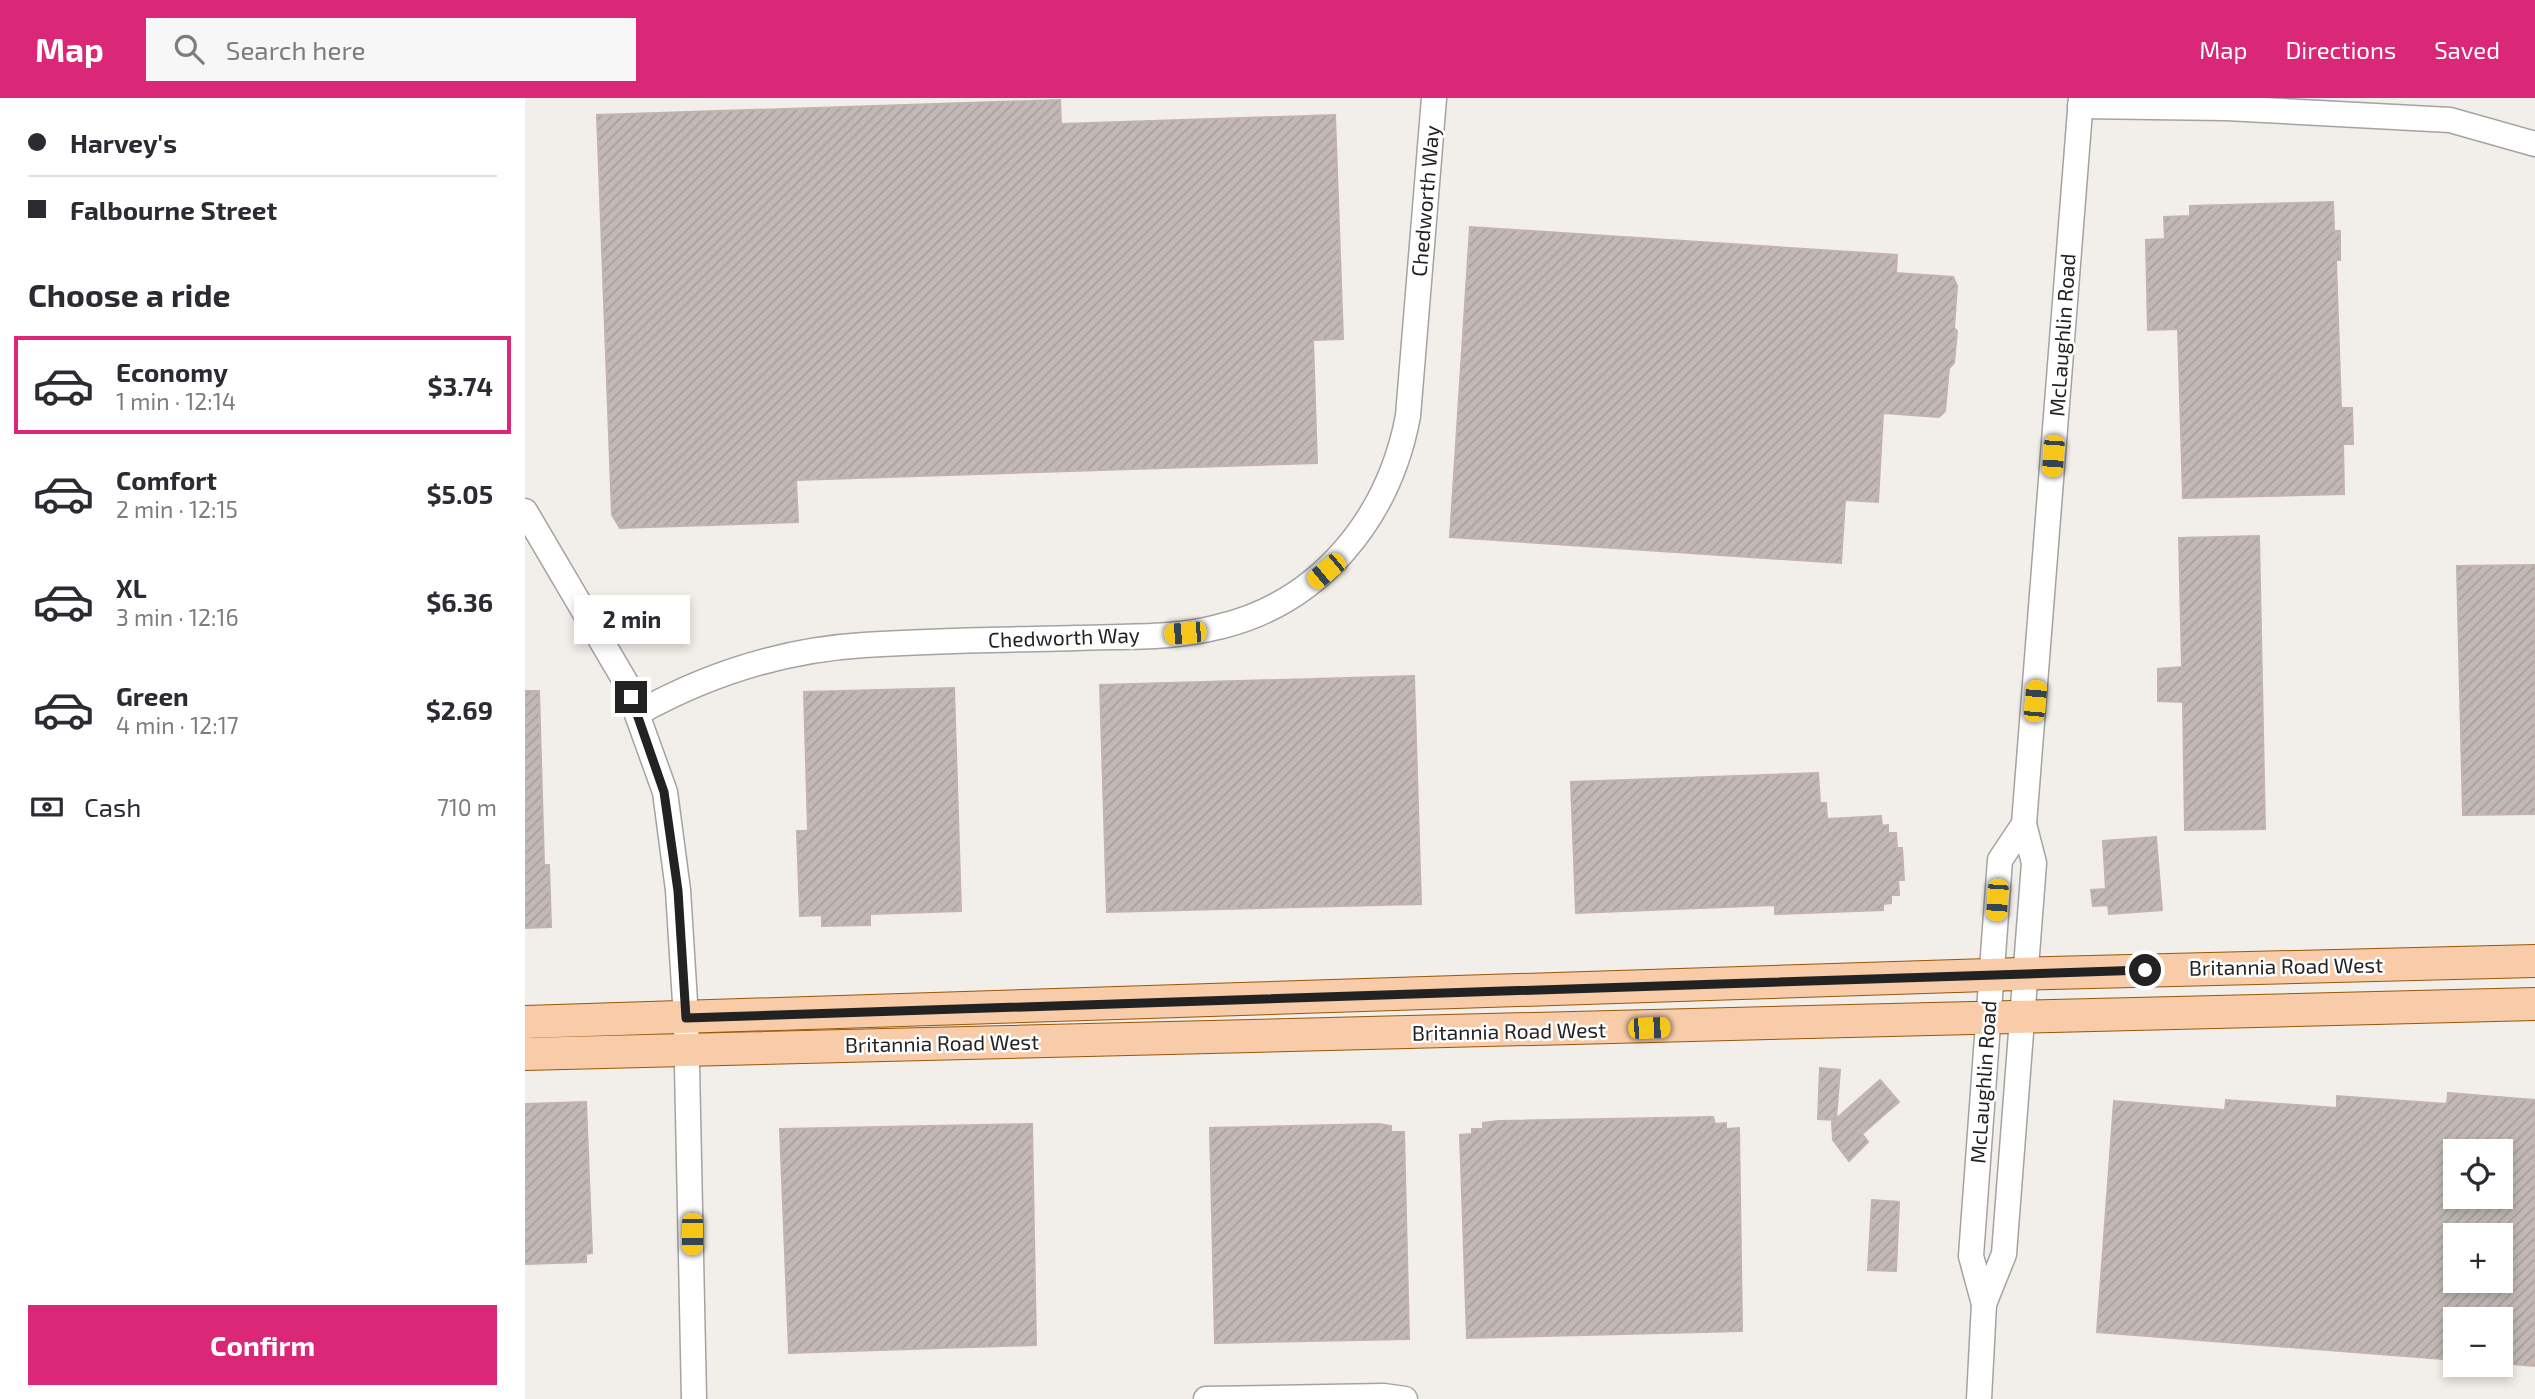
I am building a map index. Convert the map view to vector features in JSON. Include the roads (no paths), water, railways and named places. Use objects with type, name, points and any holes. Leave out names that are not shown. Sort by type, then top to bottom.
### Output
[{"type":"main road","name":"Britannia Road West","points":[[525,1022],[1991,975],[2535,961]]},
{"type":"main road","name":"Britannia Road West","points":[[525,1054],[2535,1004]]},
{"type":"street","name":"Chedworth Way","points":[[638,713],[702,681],[770,659],[863,645],[1185,633],[1250,617],[1312,582],[1361,531],[1375,511],[1387,488],[1403,441],[1408,416],[1434,98]]},
{"type":"street","points":[[2080,102],[2450,120],[2535,144]]},
{"type":"street","name":"McLaughlin Road","points":[[1979,1399],[1985,1304],[2004,1254],[2034,863],[2024,824],[2080,102]]},
{"type":"street","points":[[525,511],[625,681],[664,792],[678,891],[686,1018],[694,1399]]},
{"type":"street","name":"McLaughlin Road","points":[[1985,1304],[1971,1256],[2000,860],[2024,824]]},
{"type":"street","points":[[1206,1399],[1384,1396],[1405,1399]]}]
